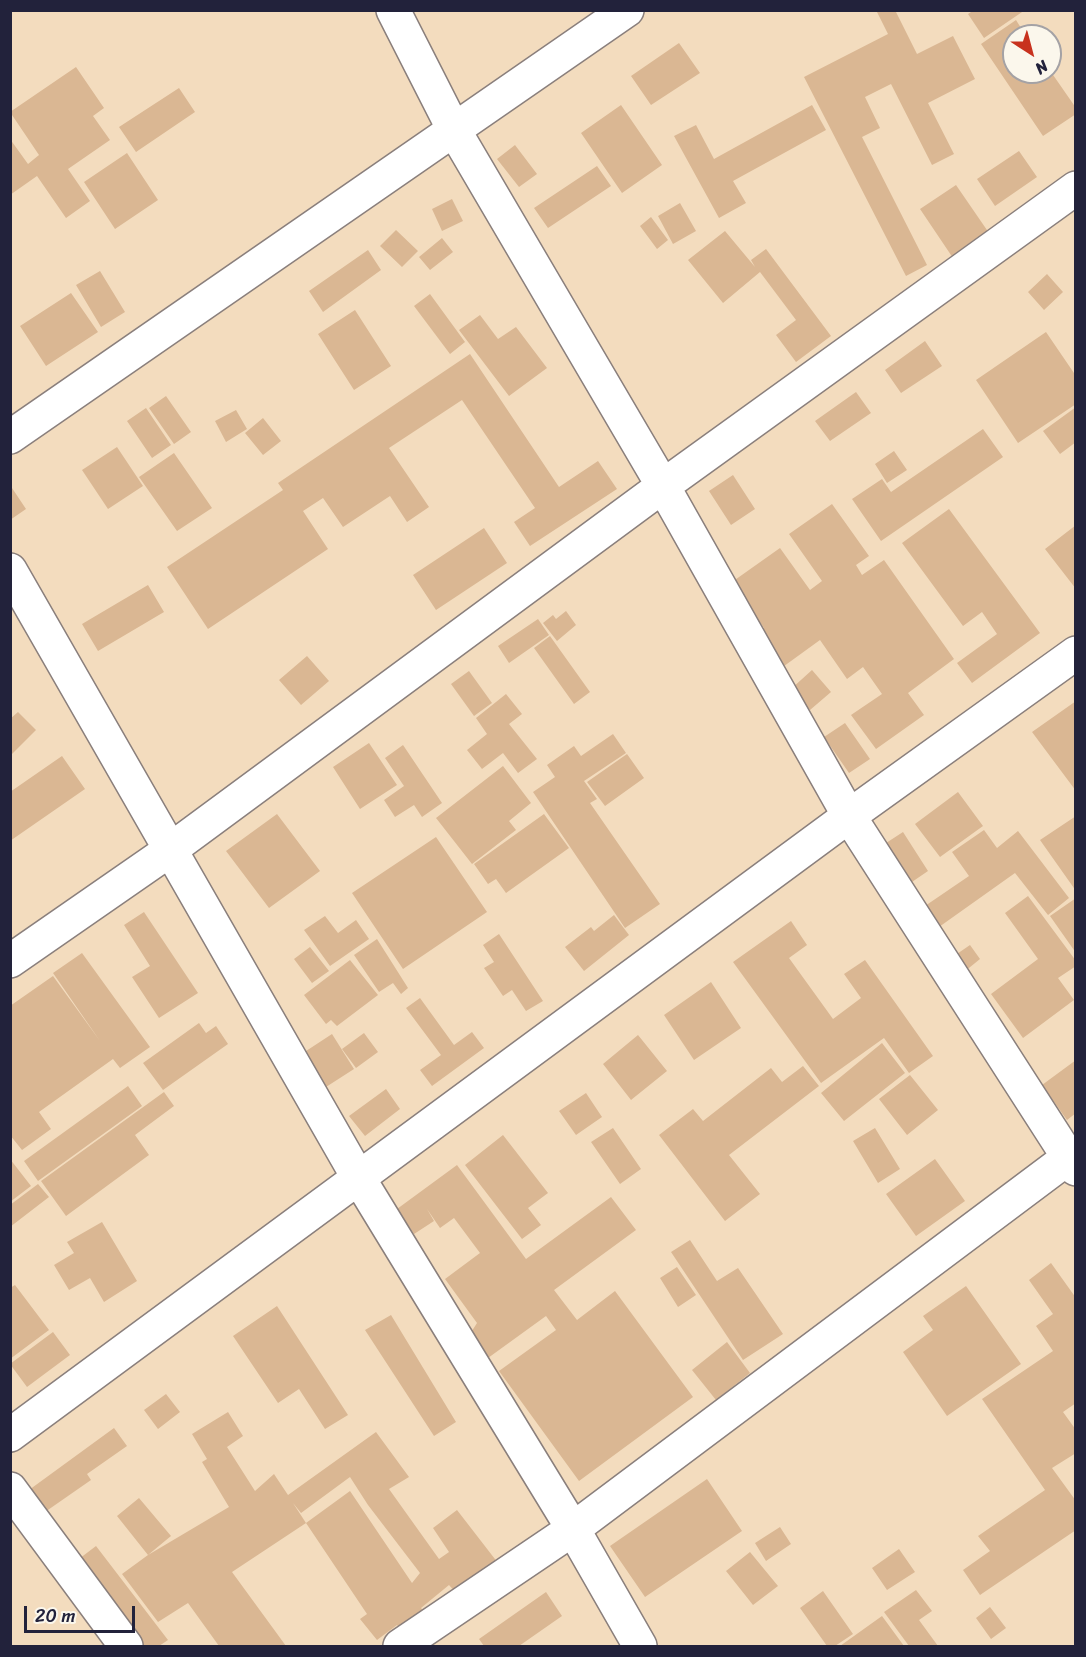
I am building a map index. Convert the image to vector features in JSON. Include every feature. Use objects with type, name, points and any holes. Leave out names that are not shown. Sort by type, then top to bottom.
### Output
[{"type":"street","points":[[393,10],[454,130],[663,486],[849,816],[1073,1160],[573,1528],[400,1647]]},
{"type":"street","points":[[10,437],[627,10]]},
{"type":"street","points":[[10,962],[170,850],[663,486],[1076,188]]},
{"type":"street","points":[[10,570],[358,1177],[573,1528],[640,1647]]},
{"type":"street","points":[[10,1435],[849,816],[1076,653]]},
{"type":"street","points":[[10,1489],[126,1647]]},
{"type":"building","points":[[876,10],[895,10],[917,54],[953,36],[975,79],[928,103],[954,154],[932,165],[891,84],[865,97],[880,128],[862,137],[927,265],[906,276],[804,77],[888,34]]},
{"type":"building","points":[[974,10],[1025,10],[984,38],[968,14]]},
{"type":"building","points":[[1002,30],[1002,75],[981,44]]},
{"type":"building","points":[[679,43],[700,73],[651,105],[631,76]]},
{"type":"building","points":[[76,67],[104,108],[93,116],[110,140],[68,169],[90,201],[66,218],[37,176],[10,195],[10,139],[28,164],[39,155],[10,112]]},
{"type":"building","points":[[1008,84],[1059,84],[1076,108],[1076,114],[1043,136]]},
{"type":"building","points":[[179,88],[195,112],[136,152],[119,127]]},
{"type":"building","points":[[621,105],[662,165],[622,193],[581,133]]},
{"type":"building","points":[[812,105],[826,130],[733,181],[746,203],[719,218],[674,136],[696,125],[714,159]]},
{"type":"building","points":[[515,145],[537,174],[519,187],[497,159]]},
{"type":"building","points":[[1019,151],[1037,177],[995,206],[977,179]]},
{"type":"building","points":[[127,153],[158,200],[115,229],[84,182]]},
{"type":"building","points":[[597,166],[611,186],[548,228],[534,208]]},
{"type":"building","points":[[956,185],[989,233],[953,258],[920,209]]},
{"type":"building","points":[[452,199],[463,221],[442,231],[432,209]]},
{"type":"building","points":[[680,203],[696,231],[673,244],[658,216]]},
{"type":"building","points":[[651,217],[668,240],[657,249],[640,226]]},
{"type":"building","points":[[396,230],[418,251],[402,267],[380,246]]},
{"type":"building","points":[[725,231],[755,267],[751,260],[766,249],[831,336],[796,362],[776,335],[796,320],[760,272],[723,303],[688,260]]},
{"type":"building","points":[[442,238],[453,252],[430,270],[419,257]]},
{"type":"building","points":[[368,250],[381,270],[323,312],[309,291]]},
{"type":"building","points":[[100,271],[125,312],[101,327],[76,285]]},
{"type":"building","points":[[1047,274],[1063,292],[1044,310],[1028,292]]},
{"type":"building","points":[[71,293],[98,332],[46,366],[20,326]]},
{"type":"building","points":[[430,294],[465,342],[450,354],[414,306]]},
{"type":"building","points":[[355,310],[391,366],[354,390],[318,334]]},
{"type":"building","points":[[480,315],[498,339],[516,327],[547,368],[509,396],[459,330]]},
{"type":"building","points":[[1046,332],[1076,376],[1076,404],[1018,443],[976,380]]},
{"type":"building","points":[[925,341],[942,366],[901,393],[885,370]]},
{"type":"building","points":[[470,354],[559,487],[598,461],[617,489],[530,546],[514,522],[535,508],[462,400],[389,448],[429,507],[407,522],[390,496],[343,527],[323,498],[303,511],[328,549],[208,629],[167,567],[283,490],[278,483]]},
{"type":"building","points":[[856,392],[871,413],[830,441],[815,421]]},
{"type":"building","points":[[166,396],[191,432],[174,444],[149,408]]},
{"type":"building","points":[[1076,407],[1076,442],[1060,454],[1043,431]]},
{"type":"building","points":[[146,408],[171,445],[152,458],[127,421]]},
{"type":"building","points":[[236,410],[247,429],[226,442],[215,421]]},
{"type":"building","points":[[263,418],[281,441],[263,455],[245,433]]},
{"type":"building","points":[[983,429],[1003,457],[881,541],[852,499],[882,479],[891,492]]},
{"type":"building","points":[[117,447],[143,486],[108,509],[82,470]]},
{"type":"building","points":[[894,451],[907,470],[887,483],[875,464]]},
{"type":"building","points":[[174,453],[212,508],[177,531],[139,477]]},
{"type":"building","points":[[733,475],[755,509],[731,525],[709,491]]},
{"type":"building","points":[[10,485],[26,509],[10,520]]},
{"type":"building","points":[[832,504],[869,556],[856,565],[862,575],[884,560],[954,659],[908,693],[924,715],[876,749],[851,715],[882,694],[863,667],[847,679],[820,640],[780,669],[755,634],[764,628],[732,582],[780,548],[810,590],[822,581],[789,534]]},
{"type":"building","points":[[949,509],[1040,633],[972,683],[957,663],[997,634],[982,612],[963,626],[902,543]]},
{"type":"building","points":[[1076,525],[1076,589],[1045,549]]},
{"type":"building","points":[[484,528],[507,563],[436,610],[413,575]]},
{"type":"building","points":[[148,585],[164,612],[98,651],[82,624]]},
{"type":"building","points":[[566,611],[576,625],[557,641],[543,623],[553,615],[556,619]]},
{"type":"building","points":[[538,619],[549,635],[509,663],[498,646]]},
{"type":"building","points":[[550,636],[590,692],[574,704],[534,648]]},
{"type":"building","points":[[307,656],[329,681],[301,705],[279,680]]},
{"type":"building","points":[[812,670],[831,692],[810,710],[791,689]]},
{"type":"building","points":[[469,671],[492,703],[474,716],[451,684]]},
{"type":"building","points":[[506,694],[522,714],[509,724],[537,759],[518,773],[503,753],[482,769],[467,750],[487,734],[476,718]]},
{"type":"building","points":[[1076,701],[1076,791],[1032,732]]},
{"type":"building","points":[[18,712],[36,730],[10,756],[10,719]]},
{"type":"building","points":[[845,723],[870,759],[849,773],[824,737]]},
{"type":"building","points":[[613,734],[626,753],[584,781],[597,799],[590,803],[660,904],[625,928],[533,792],[555,777],[547,765],[574,746],[581,756]]},
{"type":"building","points":[[369,743],[397,785],[360,809],[333,767]]},
{"type":"building","points":[[403,745],[442,803],[422,817],[414,805],[395,817],[384,800],[404,786],[385,758]]},
{"type":"building","points":[[627,754],[644,778],[605,806],[587,782]]},
{"type":"building","points":[[62,756],[85,789],[10,841],[10,792]]},
{"type":"building","points":[[503,766],[531,803],[509,821],[516,830],[472,864],[436,818]]},
{"type":"building","points":[[958,792],[983,826],[940,857],[915,824]]},
{"type":"building","points":[[277,814],[320,871],[269,908],[226,851]]},
{"type":"building","points":[[544,814],[569,848],[506,893],[496,879],[488,884],[474,864]]},
{"type":"building","points":[[1076,816],[1076,891],[1040,840]]},
{"type":"building","points":[[984,830],[997,848],[1018,831],[1069,898],[1048,915],[1015,873],[939,927],[925,906],[969,876],[952,852]]},
{"type":"building","points":[[903,832],[928,871],[909,884],[883,845]]},
{"type":"building","points":[[436,837],[487,912],[403,969],[352,893]]},
{"type":"building","points":[[1028,896],[1076,961],[1076,966],[1058,978],[1074,1000],[1023,1038],[991,994],[1038,959],[1005,913]]},
{"type":"building","points":[[1076,898],[1076,953],[1050,916]]},
{"type":"building","points":[[144,912],[198,993],[159,1018],[132,977],[150,966],[124,925]]},
{"type":"building","points":[[614,915],[629,935],[584,971],[565,947],[591,927],[594,931]]},
{"type":"building","points":[[325,916],[338,933],[356,920],[369,939],[330,966],[304,930]]},
{"type":"building","points":[[791,921],[807,945],[789,958],[833,1019],[861,998],[844,974],[865,960],[933,1056],[909,1073],[884,1038],[821,1083],[733,962]]},
{"type":"building","points":[[499,934],[543,1001],[526,1011],[512,990],[503,996],[484,968],[494,962],[483,945]]},
{"type":"building","points":[[377,939],[408,988],[401,994],[393,983],[379,992],[354,955]]},
{"type":"building","points":[[970,945],[980,959],[964,972],[954,956]]},
{"type":"building","points":[[310,947],[329,971],[312,983],[294,959]]},
{"type":"building","points":[[82,953],[150,1047],[120,1068],[113,1059],[39,1112],[51,1129],[22,1150],[10,1135],[10,1006],[53,976],[100,1041],[53,973]]},
{"type":"building","points":[[350,960],[378,995],[337,1026],[331,1020],[326,1024],[304,995]]},
{"type":"building","points":[[711,982],[741,1028],[694,1060],[664,1015]]},
{"type":"building","points":[[420,998],[454,1045],[472,1032],[484,1048],[432,1086],[420,1070],[441,1055],[406,1008]]},
{"type":"building","points":[[199,1023],[206,1033],[216,1026],[228,1044],[163,1090],[143,1063]]},
{"type":"building","points":[[364,1033],[378,1052],[356,1068],[342,1049]]},
{"type":"building","points":[[332,1034],[354,1069],[326,1087],[303,1053]]},
{"type":"building","points":[[638,1035],[667,1071],[631,1100],[603,1064]]},
{"type":"building","points":[[882,1043],[905,1073],[844,1121],[821,1093]]},
{"type":"building","points":[[1076,1060],[1076,1113],[1067,1120],[1042,1085]]},
{"type":"building","points":[[803,1066],[819,1086],[729,1155],[760,1194],[725,1221],[659,1135],[693,1109],[703,1121],[771,1068],[782,1082]]},
{"type":"building","points":[[910,1075],[938,1110],[907,1135],[879,1099]]},
{"type":"building","points":[[128,1086],[142,1106],[38,1181],[24,1161]]},
{"type":"building","points":[[386,1089],[400,1109],[365,1136],[349,1116]]},
{"type":"building","points":[[164,1092],[174,1106],[135,1135],[149,1155],[66,1216],[41,1181]]},
{"type":"building","points":[[586,1093],[602,1117],[576,1135],[559,1111]]},
{"type":"building","points":[[613,1128],[641,1169],[620,1184],[591,1142]]},
{"type":"building","points":[[875,1128],[900,1169],[878,1183],[853,1141]]},
{"type":"building","points":[[503,1135],[548,1193],[528,1208],[541,1225],[522,1239],[465,1165]]},
{"type":"building","points":[[10,1159],[31,1186],[10,1202]]},
{"type":"building","points":[[935,1159],[965,1201],[916,1236],[886,1194]]},
{"type":"building","points":[[457,1165],[526,1259],[611,1197],[636,1230],[554,1290],[577,1320],[615,1291],[693,1397],[579,1481],[499,1371],[556,1330],[546,1316],[488,1358],[470,1334],[477,1323],[445,1279],[480,1253],[454,1218],[440,1228],[427,1209],[434,1221],[414,1234],[397,1209]]},
{"type":"building","points":[[38,1184],[49,1197],[10,1227],[10,1205]]},
{"type":"building","points":[[102,1222],[137,1281],[104,1302],[90,1278],[69,1290],[54,1265],[74,1253],[67,1242]]},
{"type":"building","points":[[690,1240],[717,1281],[738,1268],[783,1334],[743,1360],[671,1252]]},
{"type":"building","points":[[1051,1263],[1076,1298],[1076,1403],[1063,1412],[1076,1430],[1076,1453],[1052,1468],[1076,1501],[1076,1530],[980,1595],[963,1570],[990,1551],[978,1536],[1045,1490],[982,1399],[1053,1351],[1036,1326],[1053,1314],[1029,1280]]},
{"type":"building","points":[[677,1267],[696,1295],[678,1307],[660,1278]]},
{"type":"building","points":[[15,1285],[49,1330],[10,1359],[10,1288]]},
{"type":"building","points":[[966,1286],[1021,1364],[947,1416],[903,1352],[933,1330],[923,1316]]},
{"type":"building","points":[[277,1306],[348,1415],[325,1429],[299,1389],[278,1403],[233,1336]]},
{"type":"building","points":[[391,1315],[456,1422],[434,1436],[365,1330]]},
{"type":"building","points":[[53,1332],[70,1355],[27,1387],[10,1364]]},
{"type":"building","points":[[727,1342],[750,1373],[716,1400],[692,1370]]},
{"type":"building","points":[[166,1394],[180,1412],[158,1429],[144,1410]]},
{"type":"building","points":[[228,1412],[243,1436],[227,1447],[255,1491],[274,1474],[288,1495],[376,1432],[409,1477],[389,1489],[439,1559],[449,1552],[433,1528],[457,1510],[498,1563],[458,1595],[449,1585],[421,1608],[432,1622],[409,1640],[397,1625],[377,1640],[360,1619],[367,1614],[306,1523],[232,1572],[286,1646],[219,1646],[188,1603],[158,1622],[122,1574],[148,1555],[229,1507],[202,1462],[207,1459],[192,1434]],"holes":[[[350,1477],[368,1505],[420,1573],[412,1583],[350,1491],[306,1523],[293,1503],[301,1513]]]},
{"type":"building","points":[[114,1428],[127,1446],[87,1474],[91,1480],[45,1512],[29,1490]]},
{"type":"building","points":[[707,1479],[742,1531],[645,1597],[610,1546]]},
{"type":"building","points":[[139,1498],[171,1536],[148,1555],[117,1516]]},
{"type":"building","points":[[780,1527],[791,1544],[766,1561],[755,1543]]},
{"type":"building","points":[[96,1546],[168,1640],[159,1646],[133,1646],[71,1565]]},
{"type":"building","points":[[899,1549],[915,1572],[887,1590],[872,1568]]},
{"type":"building","points":[[750,1552],[778,1586],[753,1605],[726,1571]]},
{"type":"building","points":[[916,1590],[932,1611],[919,1620],[938,1646],[909,1646],[884,1612]]},
{"type":"building","points":[[823,1591],[853,1634],[835,1646],[827,1646],[800,1608]]},
{"type":"building","points":[[546,1592],[562,1616],[519,1646],[484,1646],[479,1639]]},
{"type":"building","points":[[990,1607],[1006,1628],[991,1639],[976,1618]]},
{"type":"building","points":[[882,1616],[904,1646],[840,1646]]}]
